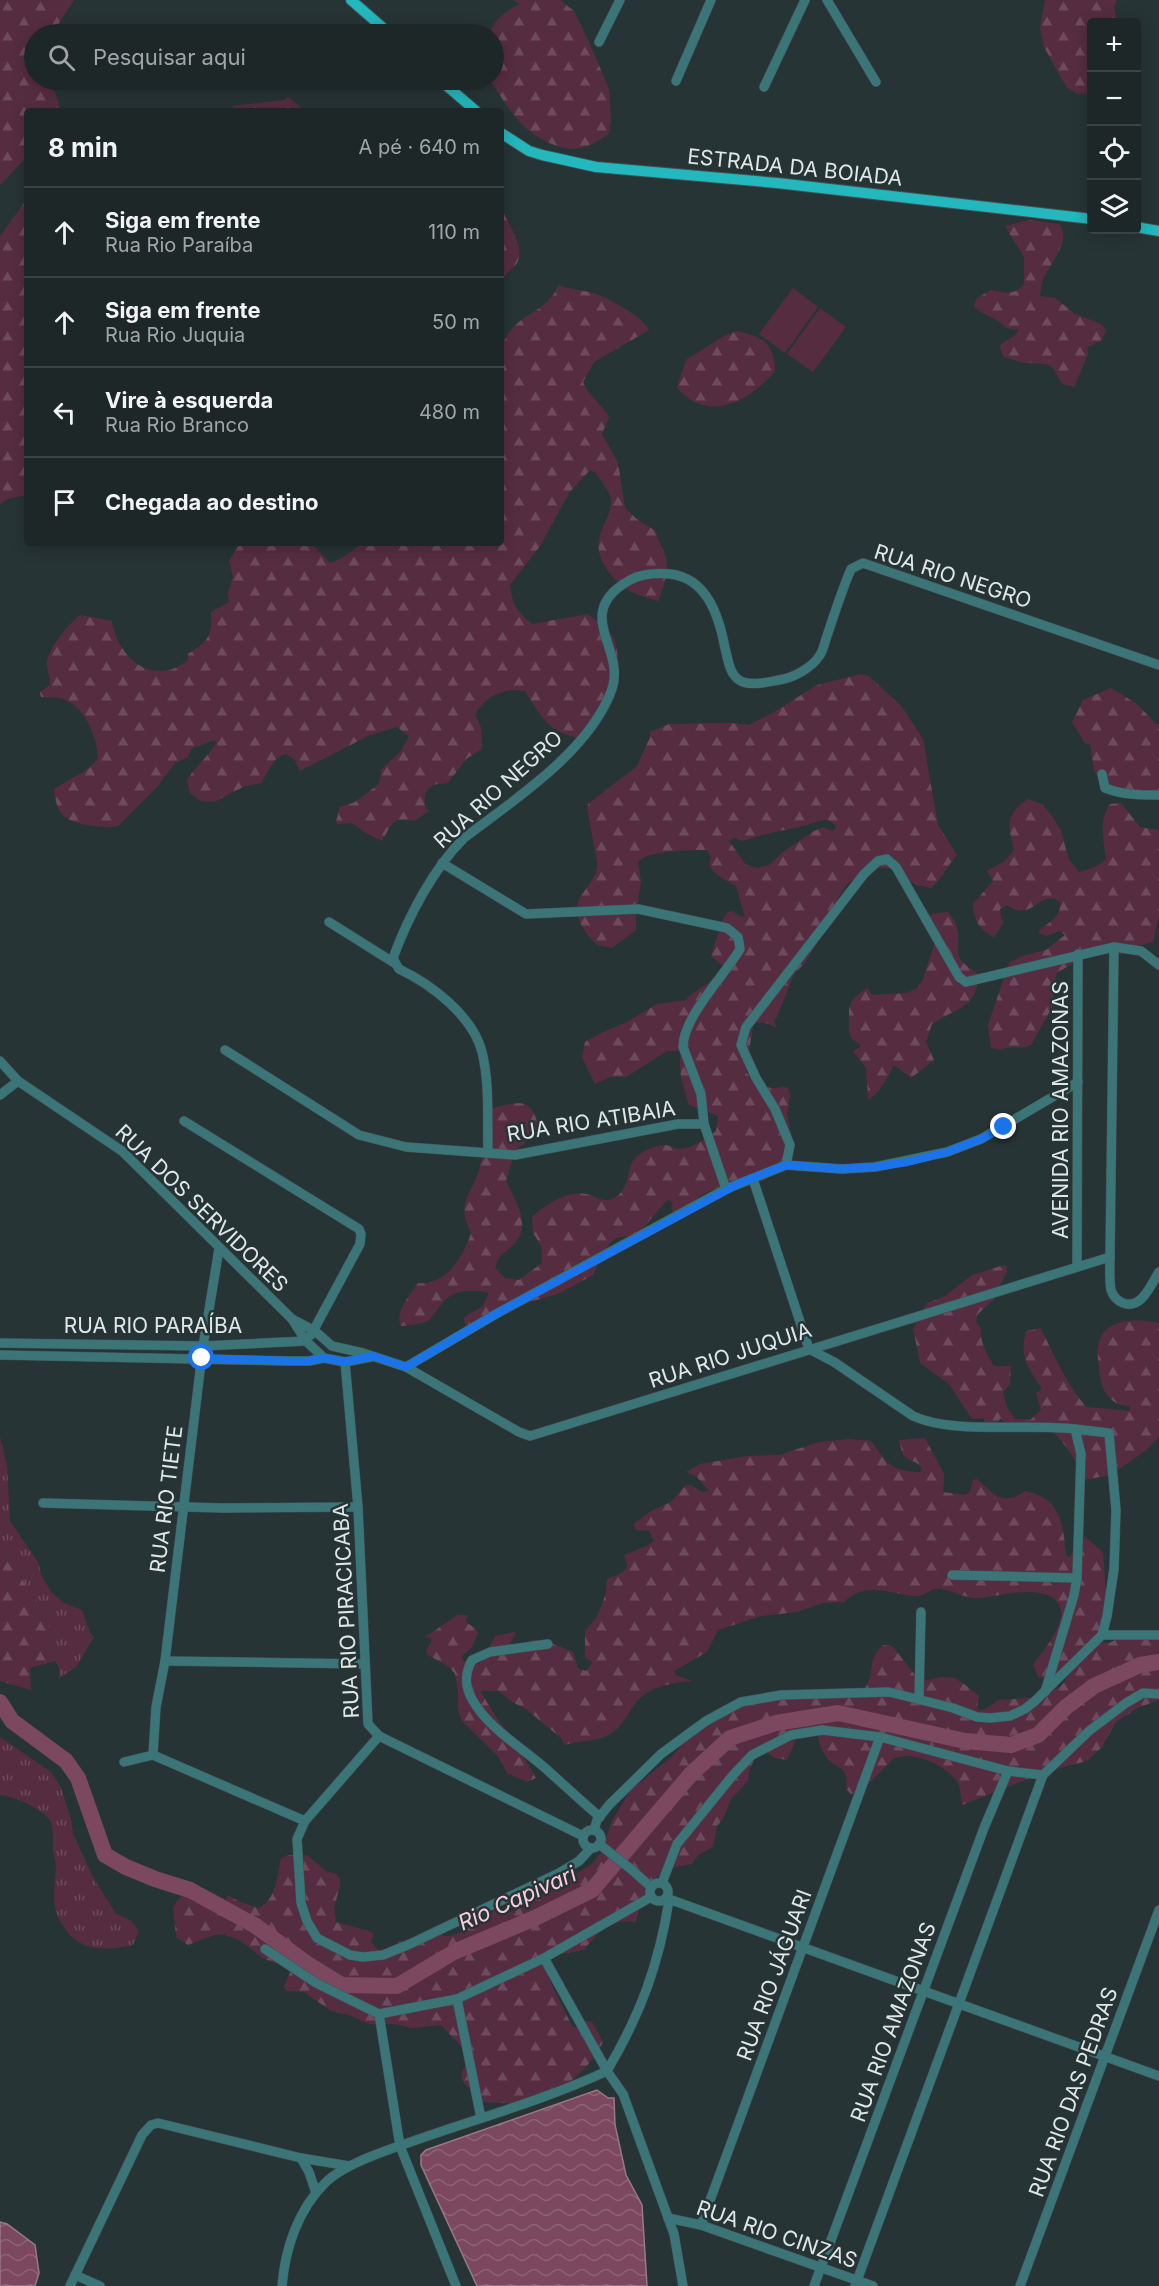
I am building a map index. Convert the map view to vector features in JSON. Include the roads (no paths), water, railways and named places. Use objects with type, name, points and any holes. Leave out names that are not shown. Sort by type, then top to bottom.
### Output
[{"type":"main road","points":[[351,0],[379,24]]},
{"type":"main road","points":[[452,90],[473,108]]},
{"type":"main road","name":"ESTRADA DA BOIADA","points":[[504,136],[529,151],[596,167],[777,183],[1087,218]]},
{"type":"main road","points":[[1141,228],[1159,231]]},
{"type":"street","points":[[599,42],[620,0]]},
{"type":"street","points":[[676,81],[711,0]]},
{"type":"street","points":[[764,87],[805,0]]},
{"type":"street","points":[[827,0],[876,82]]},
{"type":"street","name":"RUA RIO NEGRO","points":[[396,964],[393,958],[400,937],[442,863],[464,838],[548,774],[595,720],[607,699],[614,680],[602,609],[609,596],[630,580],[645,575],[679,575],[693,582],[706,595],[722,630],[729,665],[734,676],[743,683],[787,679],[810,665],[820,655],[851,570],[863,563],[1159,665]]},
{"type":"street","points":[[1102,774],[1105,788],[1115,792],[1159,795]]},
{"type":"street","points":[[786,1165],[790,1145],[775,1109],[756,1078],[741,1044],[746,1027],[864,874],[878,861],[887,859],[896,867],[959,977],[966,982],[1114,947],[1141,951],[1159,964]]},
{"type":"street","points":[[442,863],[526,914],[638,909],[716,925],[735,933],[740,942],[740,948],[692,1019],[683,1040],[683,1047],[701,1094],[704,1124]]},
{"type":"street","points":[[329,922],[430,987],[449,1003],[476,1037],[482,1050],[485,1071],[488,1153]]},
{"type":"street","points":[[1114,947],[1111,1290],[1124,1304],[1134,1304],[1140,1301],[1159,1272]]},
{"type":"street","name":"AVENIDA RIO AMAZONAS","points":[[1077,1265],[1078,954]]},
{"type":"street","name":"RUA RIO ATIBAIA","points":[[225,1050],[359,1135],[406,1147],[515,1155],[678,1124],[704,1124],[726,1189]]},
{"type":"street","name":"RUA DOS SERVIDORES","points":[[0,1061],[18,1081],[122,1151],[292,1319],[306,1341],[324,1358]]},
{"type":"street","points":[[0,1095],[18,1081]]},
{"type":"street","points":[[406,1367],[496,1314],[726,1189],[786,1165],[842,1169],[875,1167],[947,1152],[981,1139],[1078,1082]]},
{"type":"street","points":[[184,1121],[359,1229],[360,1244],[315,1331],[306,1341]]},
{"type":"street","points":[[594,1830],[609,1805],[661,1754],[706,1721],[741,1702],[781,1695],[889,1692],[953,1708],[977,1717],[1010,1716],[1025,1709],[1044,1694],[1102,1635],[1111,1596],[1116,1510],[1109,1433],[1077,1433],[925,1422],[912,1416],[834,1362],[809,1349],[753,1179]]},
{"type":"street","name":"RUA RIO TIETE","points":[[153,1755],[156,1707],[165,1661],[203,1346],[219,1249]]},
{"type":"street","name":"RUA RIO JUQUIA","points":[[332,1346],[406,1367],[519,1432],[530,1436],[549,1432],[1077,1265],[1110,1257]]},
{"type":"street","name":"RUA DOS SERVIDORES","points":[[292,1319],[315,1331],[332,1346]]},
{"type":"street","name":"RUA RIO PARAÍBA","points":[[0,1343],[203,1346],[306,1341]]},
{"type":"street","points":[[324,1358],[332,1346]]},
{"type":"street","name":"RUA RIO PARAÍBA","points":[[0,1355],[288,1361],[324,1358],[345,1362]]},
{"type":"street","points":[[345,1362],[373,1356]]},
{"type":"street","name":"RUA RIO PIRACICABA","points":[[345,1362],[358,1507],[368,1724],[379,1736],[583,1836]]},
{"type":"street","points":[[1044,1694],[1077,1578],[1081,1454],[1077,1433]]},
{"type":"street","points":[[43,1503],[183,1507],[358,1507]]},
{"type":"street","points":[[952,1575],[1077,1578]]},
{"type":"street","points":[[920,1699],[921,1612]]},
{"type":"street","points":[[1102,1635],[1159,1635]]},
{"type":"street","points":[[548,1644],[490,1652],[472,1660],[465,1678],[468,1690],[478,1708],[506,1737],[600,1817]]},
{"type":"street","points":[[165,1661],[364,1664]]},
{"type":"street","points":[[856,2283],[1043,1775],[1089,1731],[1126,1703],[1143,1693],[1159,1694]]},
{"type":"street","points":[[662,1883],[677,1844],[752,1755],[775,1742],[808,1732],[822,1730],[880,1737],[1008,1771],[1043,1775]]},
{"type":"street","points":[[379,1736],[305,1821],[297,1839],[301,1903],[307,1921],[317,1938],[350,1954],[363,1958],[383,1955],[517,1895],[579,1861],[601,1837],[594,1830]]},
{"type":"street","name":"RUA RIO JÁGUARI","points":[[701,2225],[880,1737]]},
{"type":"street","points":[[124,1762],[153,1755],[305,1821]]},
{"type":"street","name":"RUA RIO AMAZONAS","points":[[814,2286],[984,1828],[1008,1771]]},
{"type":"street","points":[[594,1830],[588,1831],[583,1836],[584,1844],[611,1853],[633,1870],[658,1901],[668,1899],[1159,2076]]},
{"type":"street","points":[[265,1949],[316,1983],[379,2014],[457,1999],[544,1958],[651,1892],[656,1883],[662,1883],[668,1889],[651,1982],[636,2017],[607,2071],[400,2146],[337,2173],[316,2193],[301,2216],[289,2244],[282,2286]]},
{"type":"street","name":"RUA RIO DAS PEDRAS","points":[[1020,2286],[1159,1910]]},
{"type":"street","points":[[544,1958],[607,2071],[623,2094],[679,2252],[683,2286]]},
{"type":"street","points":[[457,1999],[481,2118]]},
{"type":"street","points":[[379,2014],[400,2146],[456,2286]]},
{"type":"street","points":[[70,2286],[142,2134],[151,2125],[158,2123],[301,2158],[350,2166]]},
{"type":"street","points":[[301,2158],[309,2172],[316,2193]]},
{"type":"street","name":"RUA RIO CINZAS","points":[[668,2218],[701,2225],[821,2267],[856,2283],[873,2286]]},
{"type":"street","points":[[75,2276],[100,2286]]},
{"type":"water","points":[[597,2090],[608,2098],[614,2098],[615,2125],[626,2175],[642,2205],[647,2286],[477,2286],[421,2165],[421,2155],[426,2150]]},
{"type":"water","points":[[0,2222],[7,2224],[35,2245],[39,2273],[35,2286],[0,2286]]},
{"type":"waterway","name":"Rio Capivari","points":[[0,1702],[12,1721],[66,1761],[78,1778],[105,1855],[155,1879],[190,1890],[256,1926],[306,1963],[342,1985],[397,1986],[454,1952],[535,1918],[592,1890],[691,1774],[730,1738],[776,1723],[838,1713],[965,1741],[1011,1745],[1038,1735],[1066,1707],[1094,1686],[1140,1665],[1159,1662]]}]
